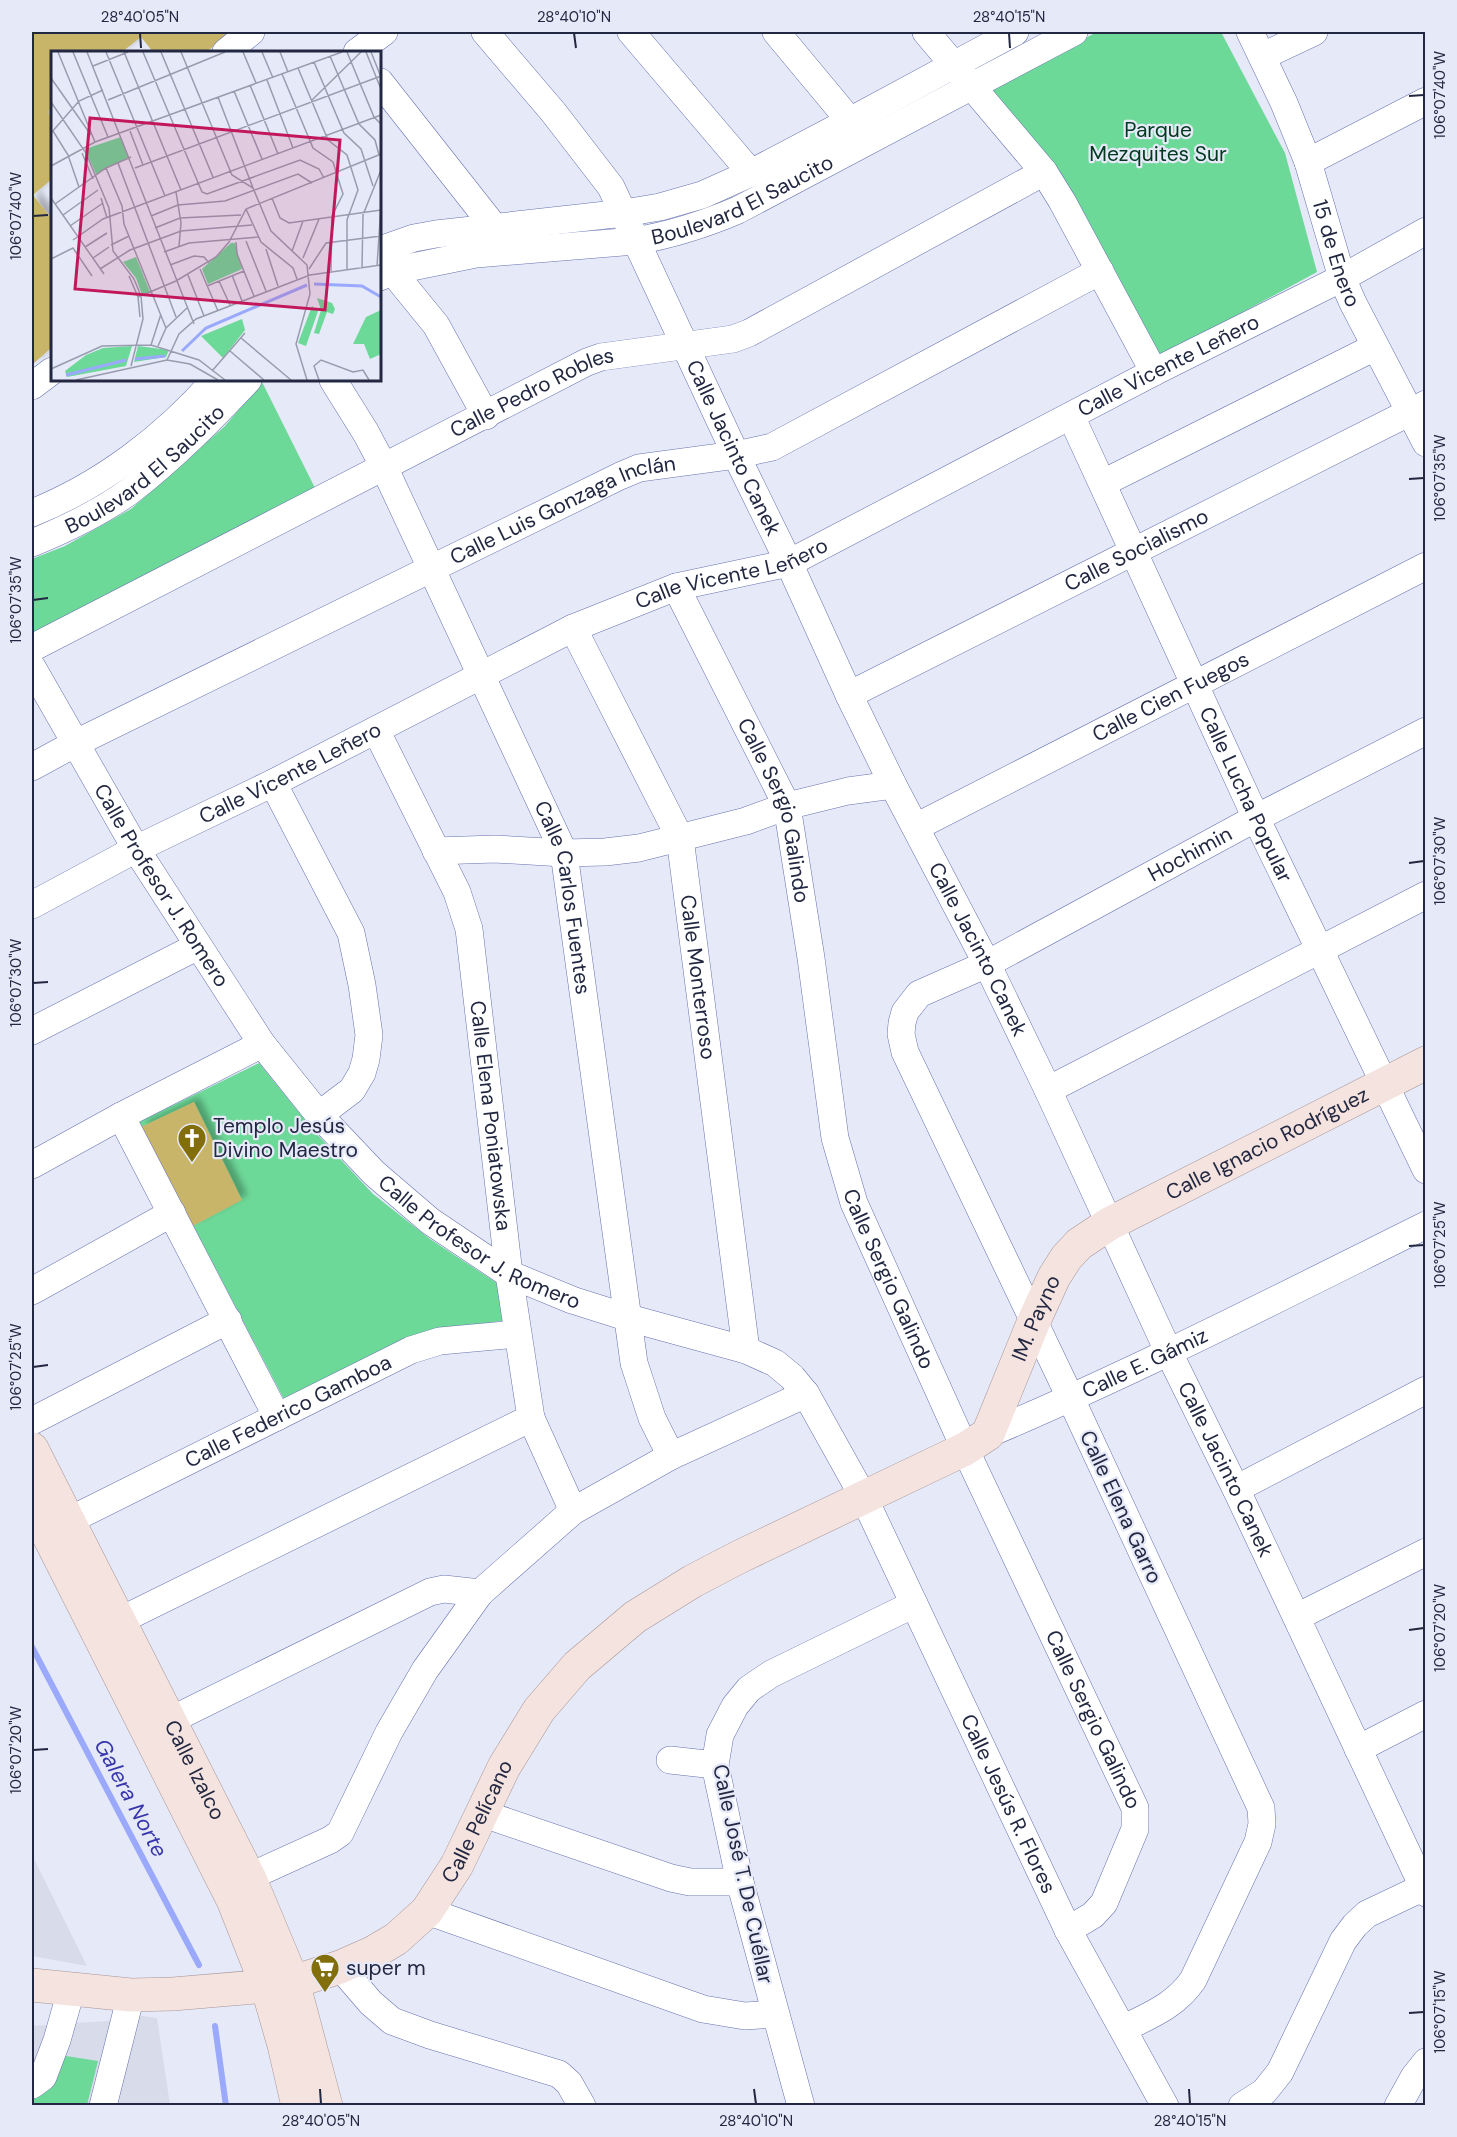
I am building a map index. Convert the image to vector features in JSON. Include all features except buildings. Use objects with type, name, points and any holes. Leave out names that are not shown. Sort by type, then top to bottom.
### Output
[{"type":"main road","name":"Calle Ignacio Rodríguez","points":[[1109,1224],[1386,1085],[1425,1063]]},
{"type":"main road","name":"IM. Payno","points":[[977,1441],[1054,1278],[1066,1258],[1079,1244],[1109,1224]]},
{"type":"main road","name":"Calle E. Gámiz","points":[[864,1498],[977,1441]]},
{"type":"main road","name":"Calle Izalco","points":[[32,1449],[249,1877],[280,1984],[326,2106]]},
{"type":"main road","name":"Calle Pelícano","points":[[32,1985],[71,1991],[131,1995],[173,1994],[280,1984],[340,1967],[374,1952],[396,1939],[427,1911],[457,1865],[504,1767],[539,1710],[577,1666],[635,1617],[693,1581],[864,1498]]},
{"type":"main road","name":"Calle Izalco","points":[[32,1503],[233,1899],[280,1984],[284,2045],[298,2106]]},
{"type":"street","points":[[227,51],[251,32]]},
{"type":"street","points":[[358,51],[384,32]]},
{"type":"street","name":"Calle Jacinto Canek","points":[[485,32],[611,187],[849,695],[893,785],[987,964],[1048,1090],[1169,1353],[1236,1489],[1425,1889]]},
{"type":"street","points":[[632,32],[750,173]]},
{"type":"street","points":[[776,32],[850,121]]},
{"type":"street","points":[[926,32],[1044,172],[1154,372]]},
{"type":"street","name":"Boulevard El Saucito","points":[[384,266],[414,238],[624,213],[681,202],[702,195],[750,173],[1016,32]]},
{"type":"street","name":"Boulevard El Saucito","points":[[384,266],[476,254],[635,241],[655,238],[707,223],[738,210],[1074,32]]},
{"type":"street","name":"15 de Enero","points":[[1250,32],[1284,103],[1308,162],[1342,278],[1375,347],[1418,409],[1425,443]]},
{"type":"street","points":[[1263,56],[1308,33]]},
{"type":"street","points":[[381,83],[495,228]]},
{"type":"street","points":[[1308,162],[1425,101]]},
{"type":"street","name":"Calle Pedro Robles","points":[[32,648],[587,362],[601,357],[733,339],[749,333],[1044,172]]},
{"type":"street","name":"Calle Vicente Leñero","points":[[32,905],[136,849],[273,783],[573,628],[676,587],[789,563],[1154,372],[1342,278],[1425,231]]},
{"type":"street","points":[[384,266],[436,326],[486,416]]},
{"type":"street","name":"Calle Luis Gonzaga Inclán","points":[[32,767],[74,744],[431,568],[639,468],[736,455],[772,447],[1100,271]]},
{"type":"street","points":[[1102,483],[1375,347]]},
{"type":"street","points":[[32,386],[51,372]]},
{"type":"street","name":"Boulevard El Saucito","points":[[32,513],[63,501],[129,459],[176,420],[214,381]]},
{"type":"street","name":"Boulevard El Saucito","points":[[32,543],[73,526],[129,492],[191,438],[247,381]]},
{"type":"street","name":"Calle Carlos Fuentes","points":[[334,381],[384,467],[564,853],[634,1363],[652,1418],[671,1456]]},
{"type":"street","name":"Calle Socialismo","points":[[849,695],[1418,409]]},
{"type":"street","name":"Calle Lucha Popular","points":[[1071,416],[1256,818],[1425,1170]]},
{"type":"street","name":"Calle Cien Fuegos","points":[[916,827],[1425,566]]},
{"type":"street","name":"Calle Sergio Galindo","points":[[676,587],[787,806],[811,958],[835,1138],[854,1203],[977,1441],[1135,1808],[1135,1829],[1104,1903],[1093,1915],[1068,1930]]},
{"type":"street","name":"Calle Monterroso","points":[[573,628],[680,838],[746,1350]]},
{"type":"street","name":"Calle Profesor J. Romero","points":[[32,667],[136,849],[262,1044],[319,1115],[374,1173],[430,1221],[509,1274],[572,1300],[746,1350],[774,1363],[792,1377],[806,1394],[864,1498]]},
{"type":"street","name":"Calle Elena Poniatowska","points":[[376,730],[457,892],[469,929],[509,1274],[531,1418],[573,1511]]},
{"type":"street","name":"Hochimin","points":[[987,964],[1256,818],[1425,731]]},
{"type":"street","points":[[273,783],[351,933],[369,1035],[364,1066],[352,1090],[319,1115]]},
{"type":"street","points":[[436,851],[495,849],[564,853],[639,848],[746,821],[787,806],[848,791],[893,785]]},
{"type":"street","points":[[1048,1090],[1425,895]]},
{"type":"street","points":[[32,1031],[198,946]]},
{"type":"street","name":"Calle Elena Garro","points":[[987,964],[919,994],[905,1012],[901,1034],[905,1052],[1071,1399],[1252,1788],[1262,1816],[1258,1842],[1193,1980],[1183,1994],[1168,2005],[1123,2029]]},
{"type":"street","points":[[32,1165],[121,1116],[262,1044]]},
{"type":"street","points":[[121,1116],[277,1417]]},
{"type":"street","points":[[32,1291],[172,1213]]},
{"type":"street","name":"Calle E. Gámiz","points":[[977,1441],[1169,1353],[1425,1225]]},
{"type":"street","points":[[32,1421],[228,1320]]},
{"type":"street","name":"Calle Federico Gamboa","points":[[68,1521],[411,1350],[440,1341],[517,1334]]},
{"type":"street","points":[[1236,1489],[1425,1390]]},
{"type":"street","points":[[249,1877],[330,1840],[340,1833],[389,1731],[419,1681],[480,1593],[573,1511],[671,1456],[806,1394]]},
{"type":"street","points":[[119,1621],[531,1418]]},
{"type":"street","name":"Calle Jesús R. Flores","points":[[864,1498],[1068,1930],[1165,2106]]},
{"type":"street","points":[[1297,1617],[1425,1552]]},
{"type":"street","points":[[169,1721],[430,1592],[444,1589],[480,1593]]},
{"type":"street","name":"Calle José T. De Cuéllar","points":[[801,2106],[774,2014],[740,1882],[716,1765],[720,1735],[735,1706],[749,1689],[771,1674],[914,1604]]},
{"type":"street","points":[[1358,1749],[1425,1714]]},
{"type":"street","points":[[670,1760],[716,1765]]},
{"type":"street","points":[[481,1813],[671,1878],[690,1882],[740,1882]]},
{"type":"street","points":[[1242,2106],[1264,2092],[1280,2072],[1343,1941],[1355,1925],[1367,1914],[1425,1889]]},
{"type":"street","points":[[427,1911],[703,2009],[745,2016],[774,2014]]},
{"type":"street","points":[[340,1967],[371,2003],[392,2021],[430,2036],[559,2074],[569,2083],[582,2106]]},
{"type":"street","points":[[32,2085],[43,2077],[57,2040],[71,1991]]},
{"type":"street","points":[[103,2106],[131,1995]]},
{"type":"street","points":[[1398,2106],[1425,2062]]},
{"type":"shaded area","points":[[32,1855],[87,1966],[32,1956]]},
{"type":"shaded area","points":[[136,2015],[157,2018],[170,2105],[32,2106],[32,2026],[107,2021]]},
{"type":"green space","name":"Parque Mezquites Sur","points":[[1097,32],[1221,32],[1285,153],[1317,272],[1158,358],[984,91]]},
{"type":"green space","points":[[262,382],[315,488],[32,634],[32,559],[65,546],[131,509],[225,426]]},
{"type":"green space","points":[[259,1063],[314,1131],[373,1194],[430,1239],[500,1285],[507,1320],[430,1332],[286,1403],[139,1122]]},
{"type":"green space","points":[[66,2056],[98,2061],[87,2105],[32,2105],[32,2093],[53,2080]]},
{"type":"waterway","name":"Galera Norte","points":[[32,1647],[199,1965]]},
{"type":"waterway","name":"Galera Norte","points":[[215,2026],[226,2106]]},
{"type":"place","name":"Templo Jesús Divino Maestro","points":[[192,1164]]},
{"type":"place","name":"super m","points":[[325,1994]]}]
